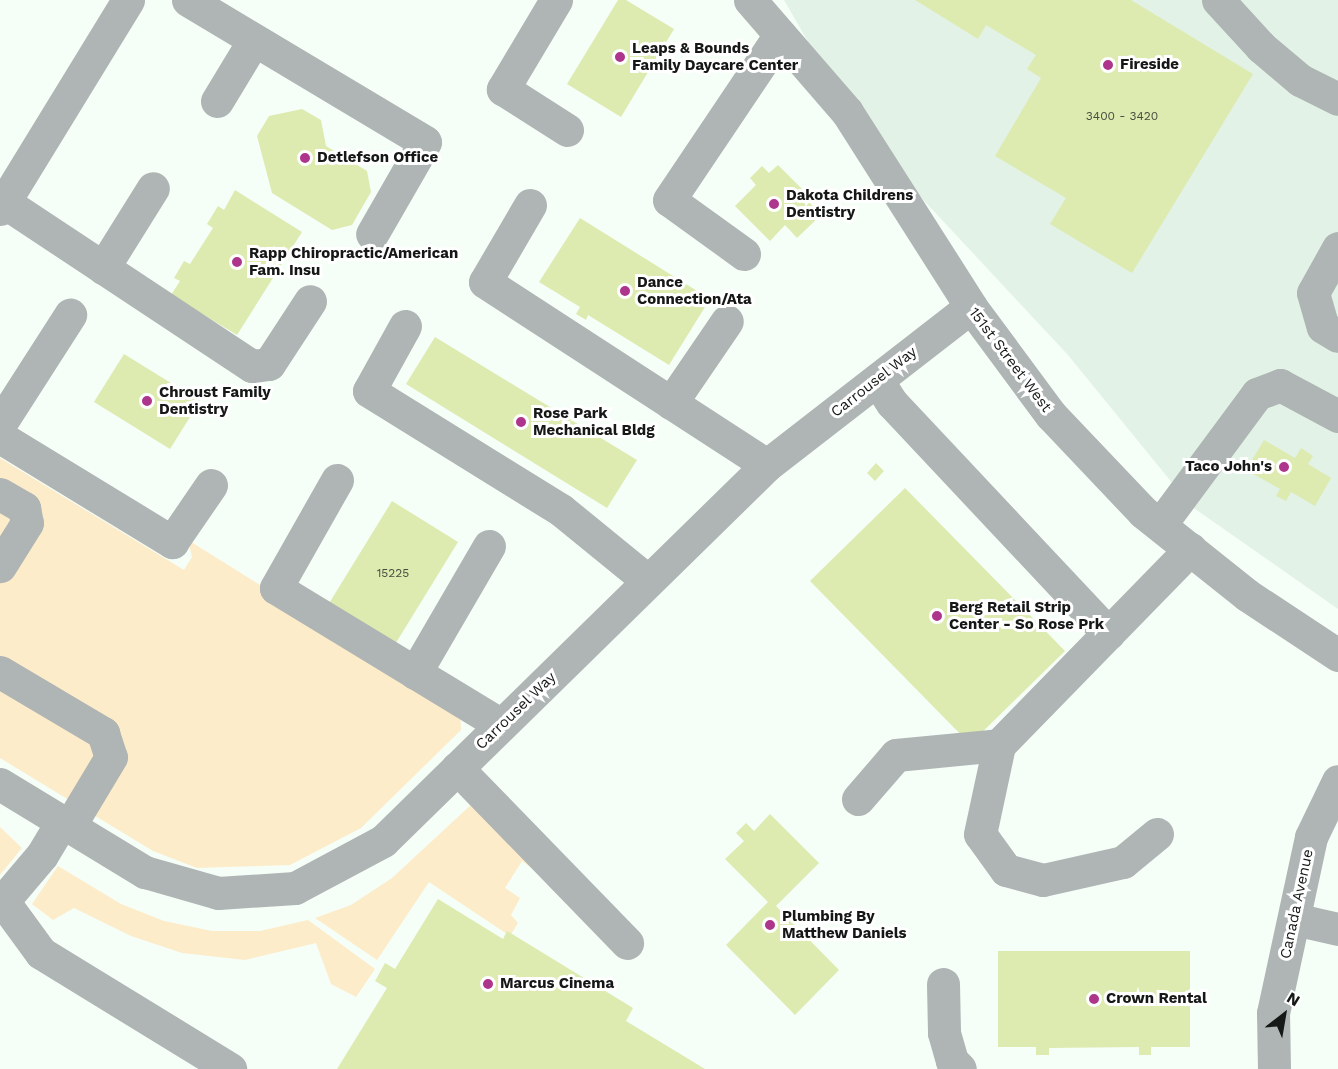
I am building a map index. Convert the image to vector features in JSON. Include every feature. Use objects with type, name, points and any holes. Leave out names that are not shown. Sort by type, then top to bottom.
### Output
[{"type":"street","points":[[128,0],[2,206],[103,268],[252,366],[269,364],[310,301]]},
{"type":"street","points":[[188,0],[425,142],[372,234]]},
{"type":"street","points":[[556,0],[503,89],[567,129]]},
{"type":"street","name":"151st Street West","points":[[750,0],[847,112],[971,307],[1051,415],[1160,525],[1247,595],[1338,656]]},
{"type":"street","points":[[1218,0],[1261,47],[1300,80],[1338,99]]},
{"type":"street","points":[[744,254],[669,200],[780,35]]},
{"type":"street","points":[[217,101],[254,40]]},
{"type":"street","points":[[103,268],[153,188]]},
{"type":"street","points":[[530,205],[485,282],[767,465]]},
{"type":"street","points":[[1338,248],[1313,293],[1323,327],[1338,336]]},
{"type":"street","name":"Carrousel Way","points":[[0,784],[145,872],[218,893],[294,888],[383,841],[767,465],[971,307]]},
{"type":"street","points":[[0,424],[70,315]]},
{"type":"street","points":[[671,403],[727,321]]},
{"type":"street","points":[[405,326],[369,391],[561,510],[648,581]]},
{"type":"street","points":[[877,380],[892,403],[1108,633]]},
{"type":"street","points":[[1160,525],[1257,394],[1280,385],[1338,416]]},
{"type":"street","points":[[0,436],[172,542],[210,485]]},
{"type":"street","points":[[337,480],[276,588],[501,725]]},
{"type":"street","points":[[0,494],[24,508],[27,523],[0,566]]},
{"type":"street","points":[[415,673],[489,546]]},
{"type":"street","points":[[1157,834],[1123,862],[1043,880],[1006,870],[980,834],[999,744],[1190,549]]},
{"type":"street","points":[[0,672],[103,733],[111,757],[66,824],[2,900],[41,953],[230,1069]]},
{"type":"street","points":[[858,799],[897,755],[999,744]]},
{"type":"street","points":[[458,768],[627,943]]},
{"type":"street","name":"Canada Avenue","points":[[1274,1069],[1274,1013],[1311,837],[1338,781]]},
{"type":"street","points":[[1294,919],[1338,929]]},
{"type":"street","points":[[943,984],[944,1033],[952,1061],[960,1069]]},
{"type":"shaded area","points":[[784,0],[1338,0],[1338,609],[1191,506],[1068,355],[860,132]]},
{"type":"shaded area","points":[[0,458],[184,570],[192,557],[188,540],[460,710],[461,730],[361,828],[290,865],[197,868],[153,851],[0,758]]},
{"type":"shaded area","points":[[473,803],[542,876],[522,861],[505,888],[520,898],[511,915],[518,923],[510,936],[429,882],[377,960],[315,918],[351,905],[392,878]]},
{"type":"shaded area","points":[[0,827],[22,848],[0,875]]},
{"type":"shaded area","points":[[58,866],[121,904],[164,921],[212,931],[260,931],[308,920],[375,969],[356,997],[331,984],[316,943],[245,960],[182,953],[131,936],[74,908],[53,920],[32,904]]},
{"type":"building","name":"Leaps & Bounds Family Daycare Center","points":[[618,0],[626,0],[674,29],[621,117],[567,84]]},
{"type":"building","points":[[915,0],[1131,0],[1253,74],[1132,273],[1050,224],[1066,198],[995,156],[1041,78],[1027,69],[1036,55],[986,25],[978,39]]},
{"type":"building","name":"Detlefson Office","points":[[302,109],[321,120],[326,146],[367,171],[371,192],[352,225],[332,230],[272,193],[257,136],[269,116]]},
{"type":"building","name":"Dakota Childrens Dentistry","points":[[778,165],[812,199],[809,202],[821,215],[797,238],[785,225],[770,241],[735,206],[756,185],[750,178],[762,166],[769,173]]},
{"type":"building","name":"Rapp Chiropractic/American Fam. Insu","points":[[235,190],[302,232],[237,335],[171,295],[180,281],[174,278],[184,261],[190,264],[213,228],[207,224],[218,206],[224,210]]},
{"type":"building","name":"Dance Connection/Ata","points":[[580,218],[710,299],[669,365],[588,315],[586,320],[576,314],[580,307],[539,282]]},
{"type":"building","name":"Rose Park Mechanical Bldg","points":[[435,337],[637,460],[607,508],[406,384]]},
{"type":"building","name":"Chroust Family Dentistry","points":[[124,354],[200,401],[170,449],[94,402]]},
{"type":"building","points":[[1264,440],[1295,458],[1301,448],[1313,456],[1308,464],[1331,478],[1315,506],[1291,492],[1286,501],[1276,496],[1280,489],[1246,470]]},
{"type":"building","points":[[876,463],[884,471],[875,481],[867,473]]},
{"type":"building","name":"Berg Retail Strip Center - So Rose Prk","points":[[905,488],[1065,651],[970,744],[810,581]]},
{"type":"building","points":[[392,501],[458,542],[394,646],[328,605]]},
{"type":"building","name":"Plumbing By Matthew Daniels","points":[[770,814],[819,863],[776,906],[839,970],[795,1015],[726,945],[768,902],[725,859],[744,841],[736,833],[746,823],[754,831]]},
{"type":"building","name":"Marcus Cinema","points":[[438,899],[503,939],[507,931],[633,1008],[626,1021],[705,1069],[337,1069],[387,988],[375,981],[385,963],[395,969]]},
{"type":"building","name":"Crown Rental","points":[[998,951],[1190,951],[1190,1047],[1151,1047],[1151,1055],[1139,1055],[1139,1047],[1049,1048],[1049,1055],[1036,1055],[1036,1047],[998,1047]]},
{"type":"place","name":"Leaps & Bounds Family Daycare Center","points":[[620,57]]},
{"type":"place","name":"Fireside","points":[[1108,65]]},
{"type":"place","name":"Detlefson Office","points":[[305,158]]},
{"type":"place","name":"Dakota Childrens Dentistry","points":[[774,204]]},
{"type":"place","name":"Rapp Chiropractic/American Fam. Insu","points":[[237,262]]},
{"type":"place","name":"Dance Connection/Ata","points":[[625,291]]},
{"type":"place","name":"Chroust Family Dentistry","points":[[147,401]]},
{"type":"place","name":"Rose Park Mechanical Bldg","points":[[521,422]]},
{"type":"place","name":"Taco John's","points":[[1284,467]]},
{"type":"place","name":"Berg Retail Strip Center - So Rose Prk","points":[[937,616]]},
{"type":"place","name":"Plumbing By Matthew Daniels","points":[[770,925]]},
{"type":"place","name":"Marcus Cinema","points":[[488,984]]},
{"type":"place","name":"Crown Rental","points":[[1094,999]]}]
